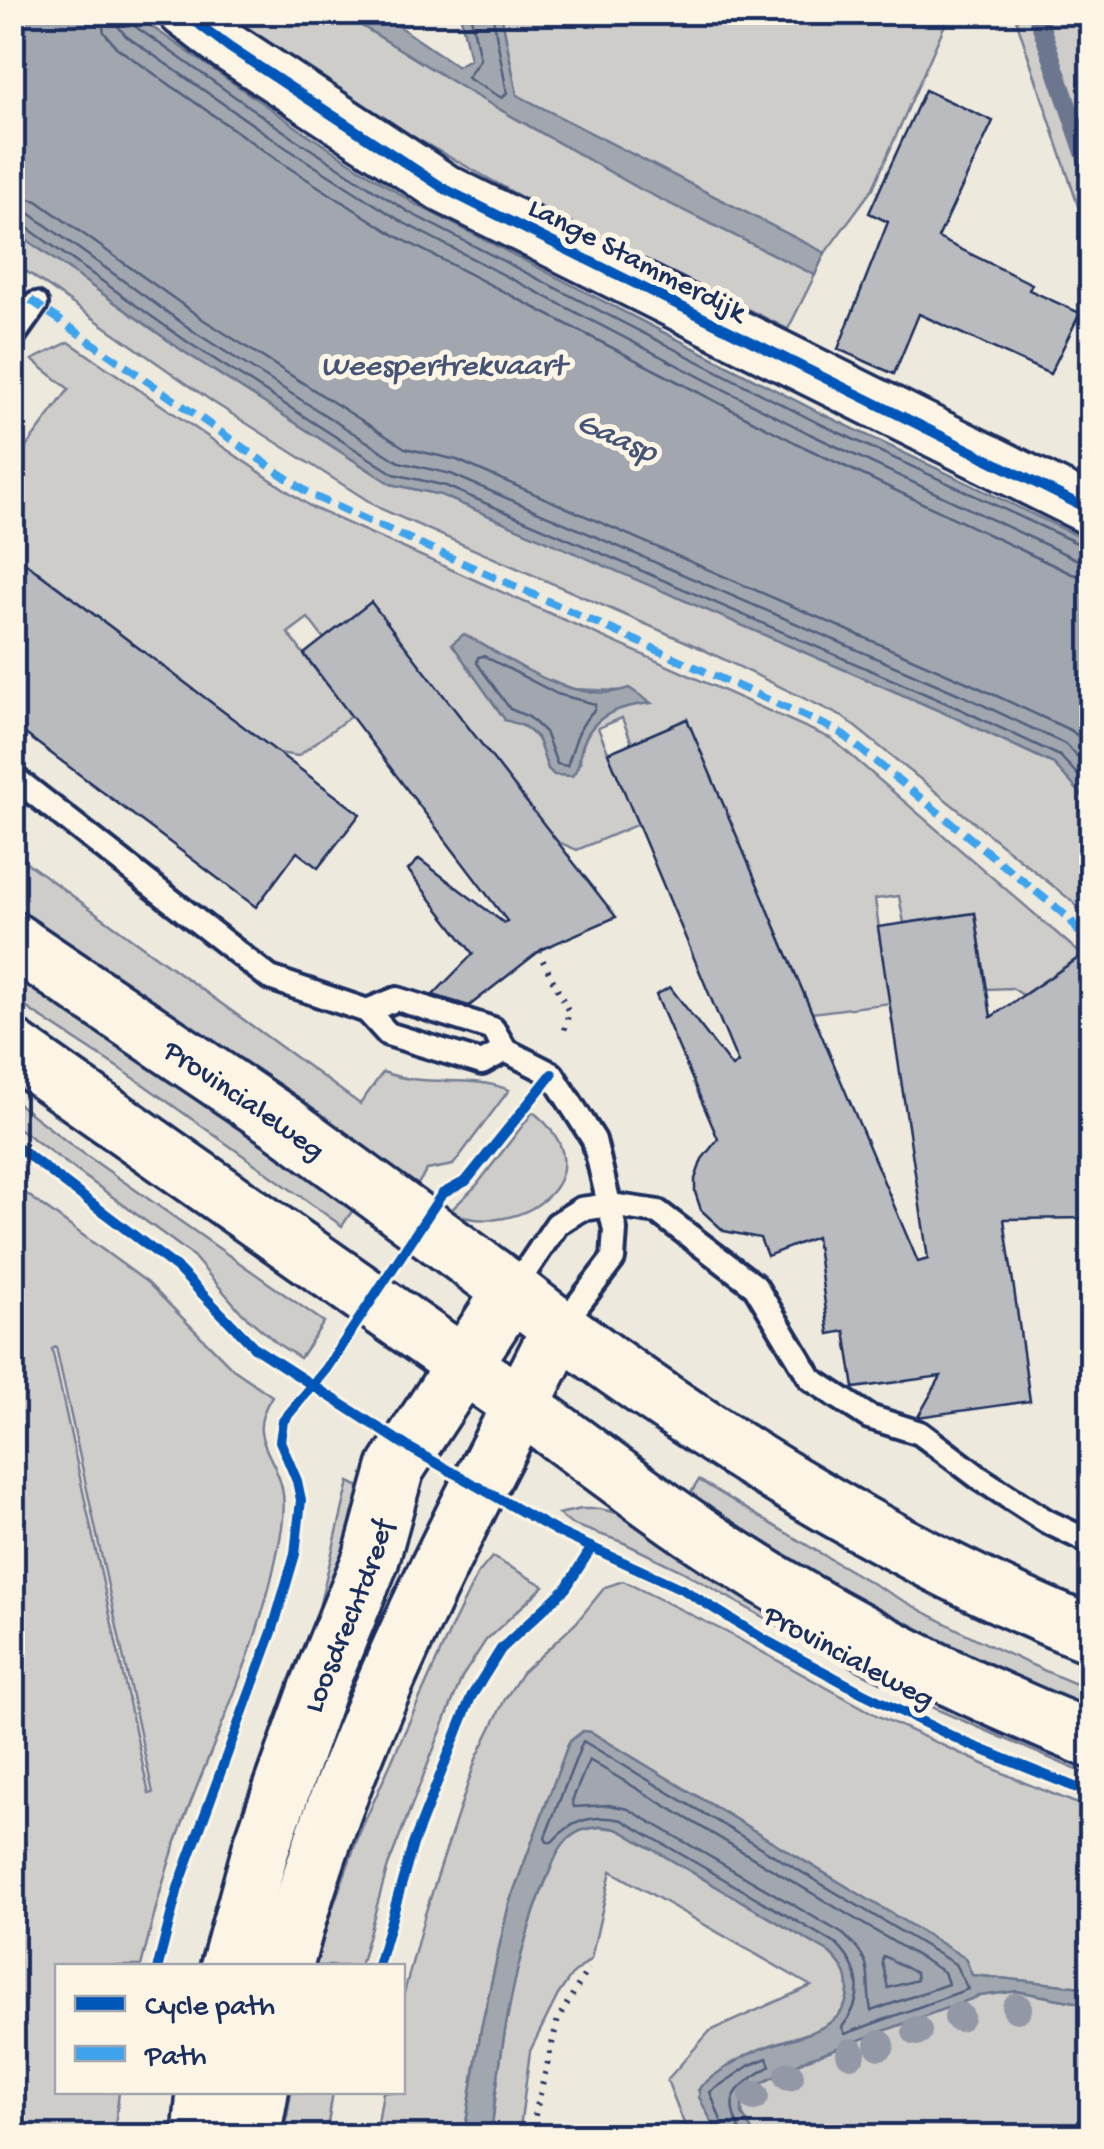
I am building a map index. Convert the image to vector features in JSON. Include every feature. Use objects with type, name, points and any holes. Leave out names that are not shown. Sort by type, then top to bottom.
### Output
[{"type":"main road","name":"Provincialeweg","points":[[12,940],[283,1124],[654,1395],[900,1543],[1034,1612],[1092,1634]]},
{"type":"main road","name":"Provincialeweg","points":[[12,1048],[464,1364],[677,1520],[935,1670],[1092,1740]]},
{"type":"main road","name":"Loosdrechtdreef","points":[[230,1964],[261,1848],[318,1686],[371,1559],[396,1468],[512,1290]]},
{"type":"main road","name":"Loosdrechtdreef","points":[[285,1964],[328,1827],[382,1694],[560,1328]]},
{"type":"main road","points":[[200,2136],[206,2094]]},
{"type":"main road","points":[[252,2136],[260,2094]]},
{"type":"street","name":"Lange Stammerdijk","points":[[183,12],[230,48],[445,189],[1092,511]]},
{"type":"lane","points":[[12,338],[36,304]]},
{"type":"lane","points":[[12,776],[270,978],[368,1012],[388,1034],[482,1063],[505,1050]]},
{"type":"lane","points":[[368,1012],[397,999],[493,1029],[505,1050],[552,1074],[594,1140],[615,1230],[613,1259],[560,1328]]},
{"type":"lane","points":[[512,1290],[557,1224],[581,1209],[610,1205],[658,1212],[755,1286],[811,1379],[869,1417],[920,1433],[981,1480],[1092,1543]]},
{"type":"path","points":[[538,951],[569,1012],[552,1074]]},
{"type":"path","points":[[530,2136],[558,2019],[588,1969]]},
{"type":"shaded area","points":[[214,13],[341,13],[471,93],[642,190],[815,275],[788,329],[543,209],[286,66]]},
{"type":"shaded area","points":[[501,13],[950,13],[873,188],[825,253],[517,95]]},
{"type":"shaded area","points":[[1014,13],[1091,13],[1091,245]]},
{"type":"shaded area","points":[[13,230],[183,351],[391,484],[441,495],[1054,764],[1091,805],[1091,928],[1073,902],[843,717],[696,646],[381,509],[213,402],[13,262]]},
{"type":"shaded area","points":[[69,342],[311,507],[832,739],[1082,955],[1023,995],[1012,988],[987,989],[975,913],[904,923],[899,896],[875,899],[882,951],[899,1002],[812,1013],[687,720],[632,743],[622,718],[598,728],[618,776],[648,820],[577,850],[558,842],[324,639],[308,618],[288,633],[319,675],[359,710],[298,756],[278,753],[13,553],[12,466],[69,389],[32,360]],"holes":[[[551,680],[573,689],[620,691],[650,703],[602,718],[587,736],[580,763],[546,763],[533,734],[505,720]]]},
{"type":"shaded area","points":[[12,852],[360,1104],[383,1072],[416,1080],[479,1082],[509,1090],[453,1165],[427,1170],[412,1193],[13,916]]},
{"type":"shaded area","points":[[12,965],[357,1204],[342,1226],[137,1080],[13,999]]},
{"type":"shaded area","points":[[12,1099],[324,1322],[300,1358],[242,1313],[192,1255],[13,1124]]},
{"type":"shaded area","points":[[533,1112],[555,1135],[563,1158],[560,1179],[547,1197],[528,1210],[503,1218],[476,1219],[449,1212],[476,1186]]},
{"type":"shaded area","points":[[13,1184],[148,1283],[233,1369],[272,1396],[264,1410],[261,1434],[278,1475],[284,1506],[277,1554],[257,1631],[175,1845],[142,1964],[55,1964],[55,2094],[119,2094],[114,2136],[24,2136],[13,2083]],"holes":[[[56,1347],[153,1793],[149,1794],[52,1349]]]},
{"type":"shaded area","points":[[699,1480],[940,1620],[1091,1690],[1091,1714],[862,1605],[687,1499]]},
{"type":"shaded area","points":[[349,1482],[366,1490],[214,1964],[199,1964],[244,1804],[317,1616]]},
{"type":"shaded area","points":[[581,1509],[635,1517],[1091,1757],[1091,1776],[929,1706],[858,1671],[682,1571],[622,1542],[571,1524],[558,1514]]},
{"type":"shaded area","points":[[492,1557],[544,1586],[486,1640],[462,1677],[388,1866],[361,1964],[317,1964],[360,1832],[477,1575]]},
{"type":"shaded area","points":[[623,1581],[726,1632],[878,1716],[1091,1809],[1091,1988],[972,1975],[965,1958],[591,1732],[583,1731],[569,1742],[509,1904],[481,2029],[464,2136],[376,2136],[383,2094],[405,2094],[405,1989],[425,1914],[476,1759],[522,1673],[576,1623],[605,1587]]},
{"type":"shaded area","points":[[599,1827],[618,1829],[830,1953],[845,1972],[846,2003],[829,2024],[759,2050],[698,2090],[719,2136],[689,2136],[667,2080],[710,2031],[811,1986],[611,1871],[591,1959],[571,1976],[558,1995],[530,2051],[519,2136],[491,2136],[510,2005],[535,1909],[562,1846],[576,1833]]},
{"type":"shaded area","points":[[1017,1991],[1091,2005],[1091,2136],[755,2136],[742,2114],[742,2101],[751,2089],[807,2059],[979,1996]]},
{"type":"shaded area","points":[[291,2094],[333,2094],[326,2136],[284,2136]]},
{"type":"water","name":"Weespertrekvaart","points":[[13,12],[132,13],[415,204],[820,413],[1091,542],[1091,805],[1054,764],[956,718],[441,495],[391,484],[183,351],[13,230]]},
{"type":"water","points":[[341,13],[379,13],[457,66],[470,59],[460,13],[501,13],[517,95],[825,253],[815,275],[642,190],[471,93]]},
{"type":"water","points":[[464,634],[543,678],[586,692],[629,688],[651,703],[629,706],[600,719],[587,736],[572,776],[554,775],[548,769],[537,737],[524,726],[505,720],[452,644]]},
{"type":"water","points":[[583,1731],[591,1732],[965,1958],[972,1975],[1091,1988],[1091,2005],[1017,1991],[979,1996],[807,2059],[751,2089],[742,2101],[742,2114],[755,2136],[719,2136],[699,2097],[700,2087],[752,2053],[830,2023],[846,2001],[845,1972],[830,1953],[625,1833],[611,1828],[588,1828],[574,1834],[560,1848],[525,1942],[510,2006],[491,2136],[464,2136],[481,2029],[509,1904],[569,1742]]},
{"type":"building","points":[[925,90],[993,121],[938,238],[1032,284],[1029,290],[1080,313],[1050,374],[919,314],[894,374],[838,349],[888,222],[869,213]]},
{"type":"building","points":[[12,553],[360,814],[318,868],[297,852],[256,907],[12,724]]},
{"type":"building","points":[[371,602],[616,917],[542,949],[469,1006],[433,995],[473,954],[408,870],[419,859],[504,923],[507,921],[304,654]]},
{"type":"building","points":[[687,719],[918,1262],[928,1259],[878,927],[975,913],[991,1017],[1092,949],[1092,1218],[1004,1219],[1030,1401],[918,1417],[941,1376],[854,1388],[845,1331],[829,1334],[816,1237],[767,1256],[760,1238],[724,1231],[701,1210],[695,1179],[702,1159],[718,1139],[656,995],[670,987],[732,1067],[738,1063],[608,753]]},
{"type":"waterway","points":[[1036,12],[1092,176]]},
{"type":"marked path","points":[[12,287],[311,495],[838,731],[1070,919],[1092,952]]},
{"type":"cycle path","points":[[183,12],[229,47],[445,189],[1092,511]]},
{"type":"cycle path","points":[[159,1964],[178,1888],[272,1632],[295,1554],[301,1500],[280,1441],[283,1421],[326,1369],[442,1194],[466,1181],[552,1074]]},
{"type":"cycle path","points":[[12,1143],[177,1268],[255,1348],[408,1447],[558,1532],[684,1590],[863,1693],[968,1744],[1092,1794]]},
{"type":"cycle path","points":[[379,1964],[413,1844],[471,1697],[501,1649],[566,1588],[592,1547]]},
{"type":"water label","name":"Gaasp","points":[[618,435]]}]
